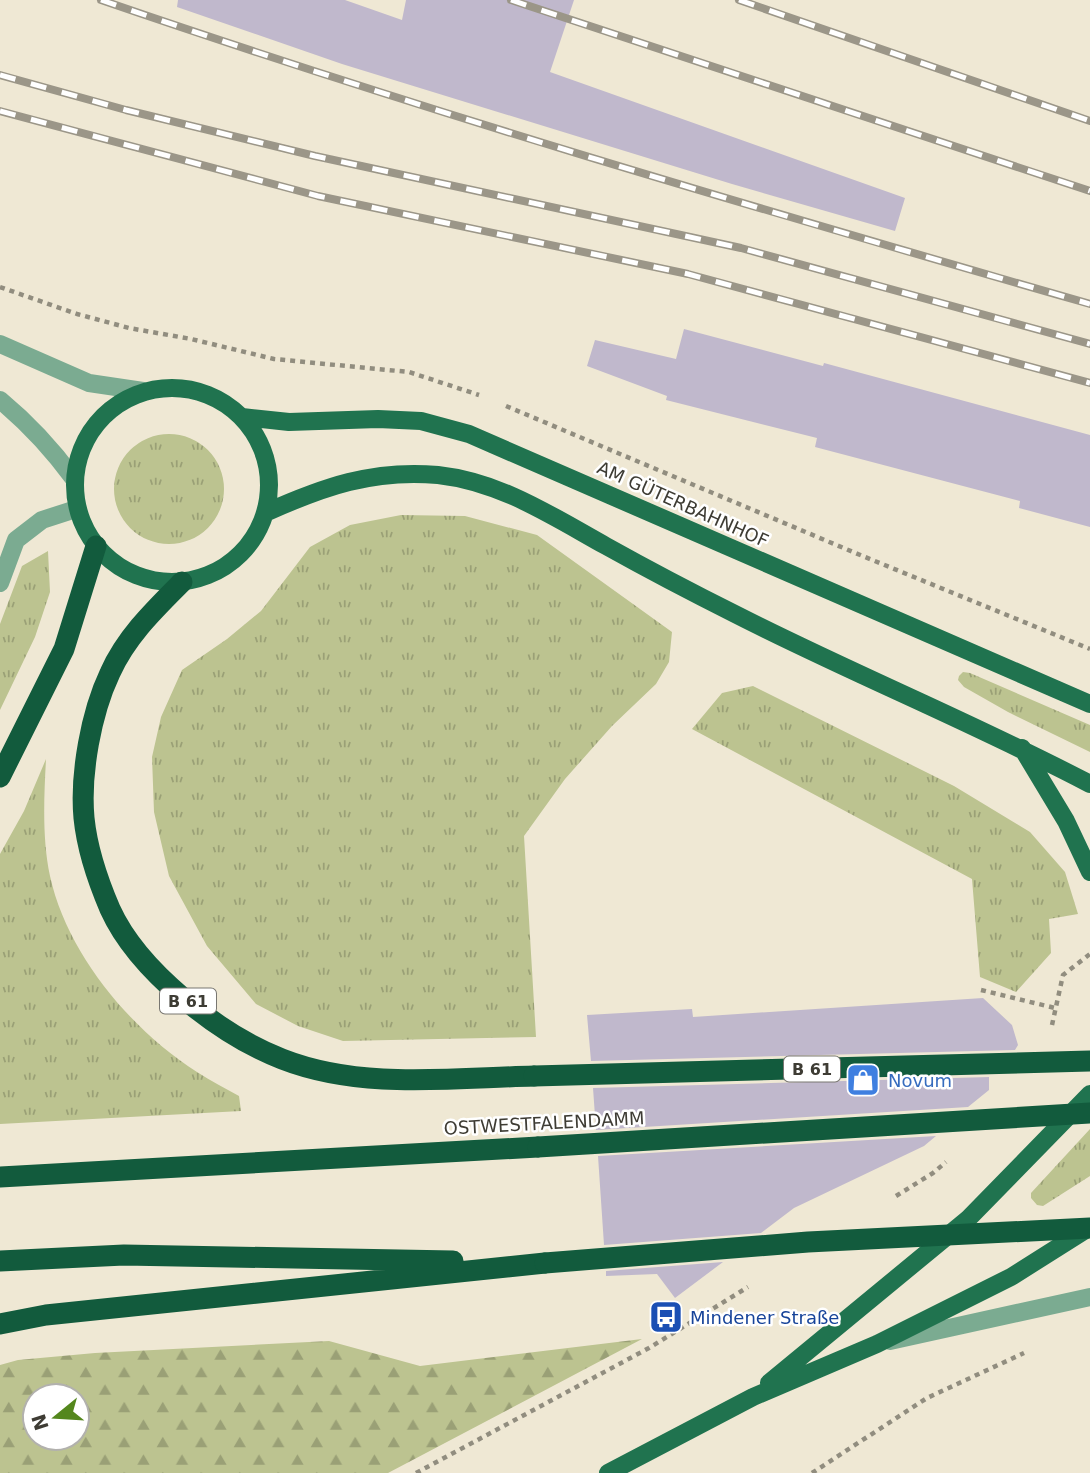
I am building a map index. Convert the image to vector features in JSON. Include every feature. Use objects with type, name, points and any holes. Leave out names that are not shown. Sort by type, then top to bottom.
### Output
[{"type":"highway","points":[[0,777],[64,649],[96,546]]},
{"type":"highway","name":"B 61","points":[[181,582],[139,625],[110,673],[94,720],[85,769],[84,817],[92,856],[111,910],[138,952],[180,995],[231,1035],[283,1059],[337,1075],[389,1079],[1090,1061]]},
{"type":"highway","name":"OSTWESTFALENDAMM","points":[[0,1177],[1090,1113]]},
{"type":"highway","points":[[0,1324],[46,1315],[545,1263],[808,1242],[1090,1227]]},
{"type":"highway","points":[[0,1261],[124,1255],[545,1263]]},
{"type":"main road","points":[[179,387],[213,397],[242,417],[261,446],[269,479],[265,513],[253,538],[234,560],[209,575],[181,582],[158,582],[113,564],[96,546],[76,509],[74,479],[85,441],[108,410],[143,391],[179,387]]},
{"type":"main road","name":"AM GÜTERBAHNHOF","points":[[242,417],[289,422],[378,419],[421,421],[470,434],[1090,704]]},
{"type":"main road","points":[[265,513],[304,495],[349,480],[393,473],[439,475],[485,485],[534,504],[607,547],[739,617],[1022,748],[1090,784]]},
{"type":"main road","points":[[1022,748],[1066,821],[1090,872]]},
{"type":"main road","points":[[753,1396],[968,1219],[1090,1094]]},
{"type":"main road","points":[[608,1473],[753,1396],[877,1344],[1010,1277],[1090,1227]]},
{"type":"street","points":[[0,344],[89,383],[143,391]]},
{"type":"street","points":[[0,400],[52,449],[74,479]]},
{"type":"street","points":[[0,583],[16,540],[42,520],[76,509]]},
{"type":"street","points":[[877,1344],[1090,1297]]},
{"type":"path","points":[[0,287],[78,314],[129,328]]},
{"type":"path","points":[[1051,1032],[1063,975],[1090,954]]},
{"type":"path","points":[[981,990],[1055,1008]]},
{"type":"path","points":[[812,1473],[927,1398],[1026,1352]]},
{"type":"green space","points":[[169,434],[190,438],[208,450],[220,468],[224,489],[220,510],[208,528],[190,540],[169,544],[148,540],[130,528],[118,510],[114,489],[118,468],[130,450],[148,438]]},
{"type":"green space","points":[[401,515],[465,516],[537,535],[672,632],[669,662],[656,684],[612,726],[565,779],[524,836],[536,1037],[343,1041],[298,1026],[256,1004],[207,946],[169,876],[154,812],[152,757],[161,717],[182,670],[261,611],[310,547],[350,525]]},
{"type":"green space","points":[[48,551],[50,592],[35,637],[0,710],[0,624],[22,566]]},
{"type":"green space","points":[[963,672],[1090,725],[1090,752],[964,687],[958,680]]},
{"type":"green space","points":[[753,686],[954,786],[1030,832],[1065,872],[1078,914],[1049,919],[1051,953],[1016,992],[980,977],[972,879],[692,729],[722,693]]},
{"type":"green space","points":[[46,759],[44,818],[47,862],[58,905],[71,934],[105,988],[126,1012],[172,1055],[239,1096],[241,1111],[0,1124],[0,854],[24,811]]},
{"type":"green space","points":[[1090,1129],[1090,1176],[1043,1206],[1037,1205],[1031,1198],[1031,1193]]},
{"type":"green space","points":[[642,1339],[388,1473],[0,1473],[0,1365],[18,1360],[95,1353],[329,1341],[420,1366]]},
{"type":"building","points":[[178,0],[345,0],[402,20],[406,0],[574,0],[550,72],[905,198],[895,231],[732,184],[342,64],[177,7]]},
{"type":"building","points":[[684,329],[823,366],[824,363],[1090,435],[1090,527],[1019,508],[1020,501],[815,447],[817,438],[666,400],[667,396],[587,366],[595,340],[676,359]]},
{"type":"building","points":[[983,998],[1012,1025],[1018,1045],[1015,1050],[591,1061],[587,1015],[692,1009],[693,1017]]},
{"type":"building","points":[[989,1077],[989,1090],[968,1107],[596,1130],[593,1088]]},
{"type":"building","points":[[936,1136],[924,1146],[794,1208],[761,1233],[604,1245],[598,1156]]},
{"type":"building","points":[[723,1262],[675,1298],[657,1274],[606,1276],[606,1271]]},
{"type":"railway","points":[[101,0],[470,120],[718,196],[1090,304]]},
{"type":"railway","points":[[511,0],[1090,191]]},
{"type":"railway","points":[[739,0],[1090,121]]},
{"type":"railway","points":[[0,75],[126,110],[315,156],[741,248],[1090,344]]},
{"type":"railway","points":[[0,111],[318,196],[688,274],[1090,383]]},
{"type":"place","name":"Novum","points":[[863,1080]]},
{"type":"place","name":"Mindener Straße","points":[[666,1317]]}]
